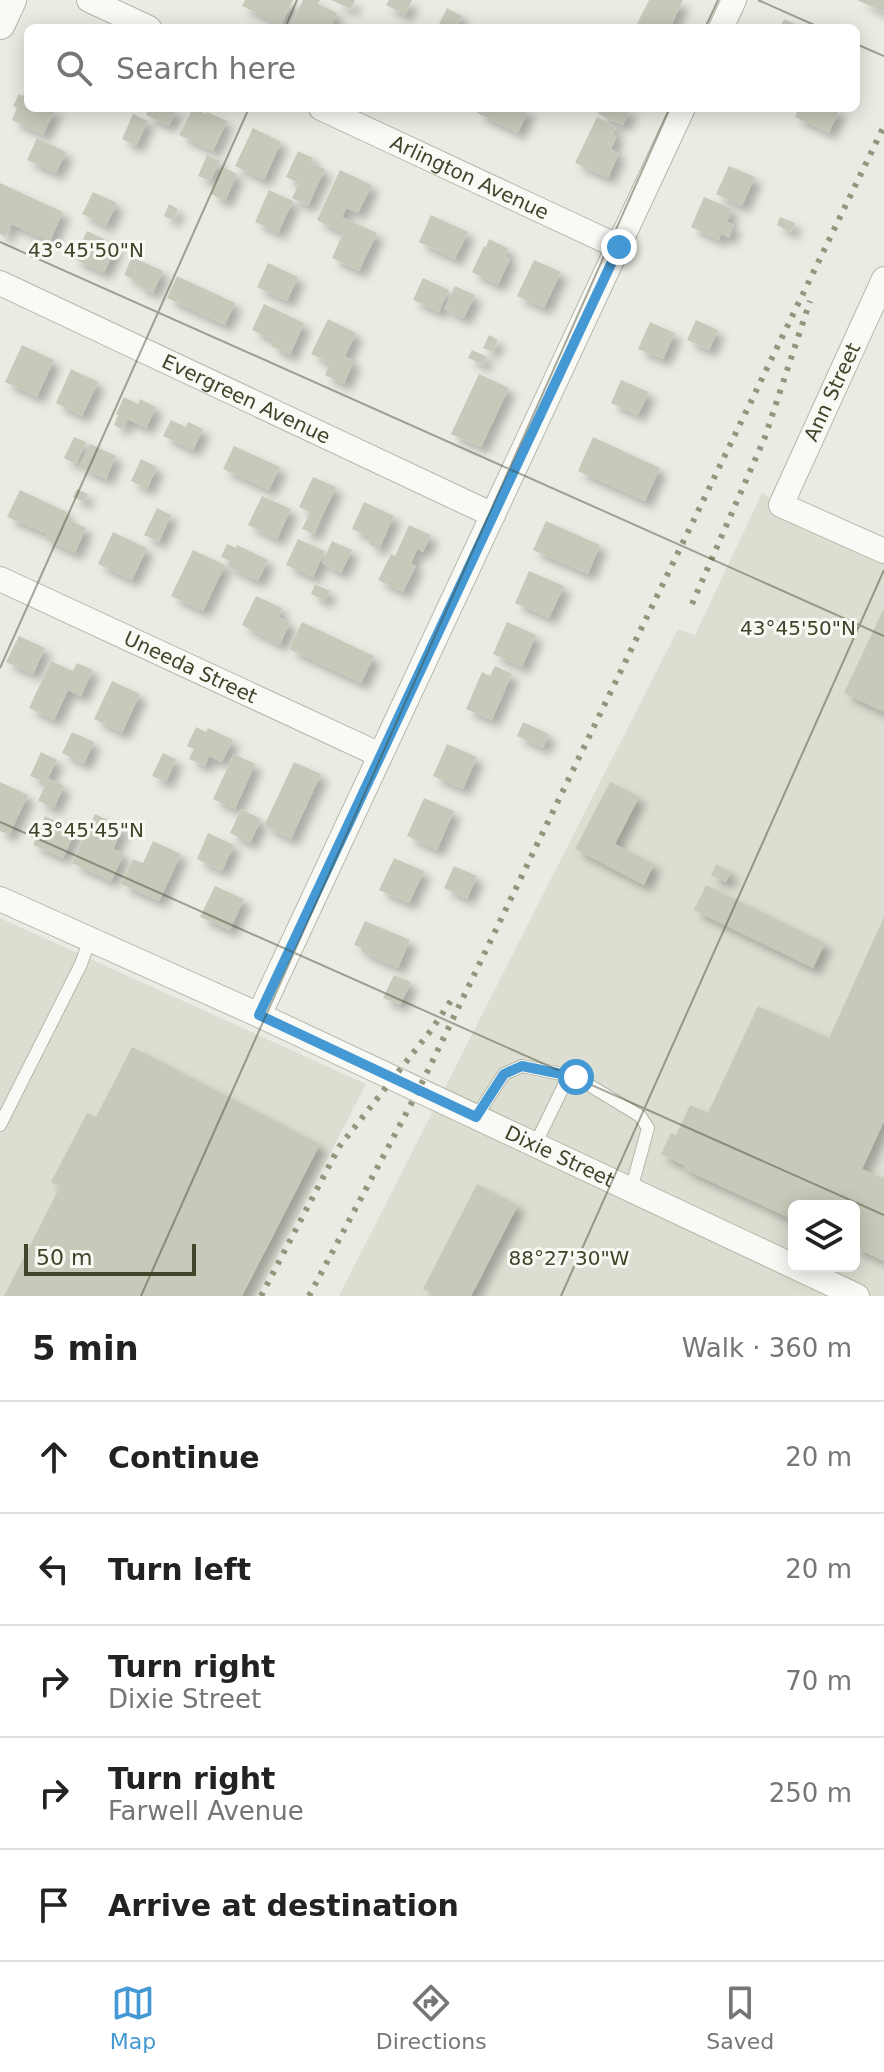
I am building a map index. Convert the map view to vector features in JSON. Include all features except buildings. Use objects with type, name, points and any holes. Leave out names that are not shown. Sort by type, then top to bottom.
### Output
[{"type":"street","points":[[0,24],[11,0]]},
{"type":"street","points":[[89,0],[140,24]]},
{"type":"street","points":[[723,24],[734,0]]},
{"type":"street","name":"Arlington Avenue","points":[[330,112],[619,247]]},
{"type":"street","points":[[259,1015],[681,112]]},
{"type":"street","name":"Ann Street","points":[[884,279],[781,505],[884,551]]},
{"type":"street","name":"Evergreen Avenue","points":[[0,283],[493,515]]},
{"type":"street","name":"Uneeda Street","points":[[0,579],[380,755]]},
{"type":"street","name":"Dixie Street","points":[[0,899],[259,1015],[857,1296]]},
{"type":"lane","points":[[0,1125],[81,964],[90,939]]},
{"type":"lane","points":[[476,1117],[504,1074],[522,1066],[576,1077],[640,1116],[648,1128],[631,1190]]},
{"type":"lane","points":[[535,1145],[569,1075]]},
{"type":"shaded area","points":[[762,493],[781,505],[884,551],[884,1296],[339,1296],[678,629],[695,635]]},
{"type":"shaded area","points":[[0,918],[366,1084],[257,1296],[0,1296]]},
{"type":"railway","points":[[309,1296],[418,1091],[884,126]]},
{"type":"railway","points":[[692,604],[765,437],[810,301]]},
{"type":"railway","points":[[261,1296],[339,1147],[432,1029],[454,996]]},
{"type":"route","points":[[576,1077],[522,1066],[504,1074],[476,1117],[259,1015],[619,247]]}]
